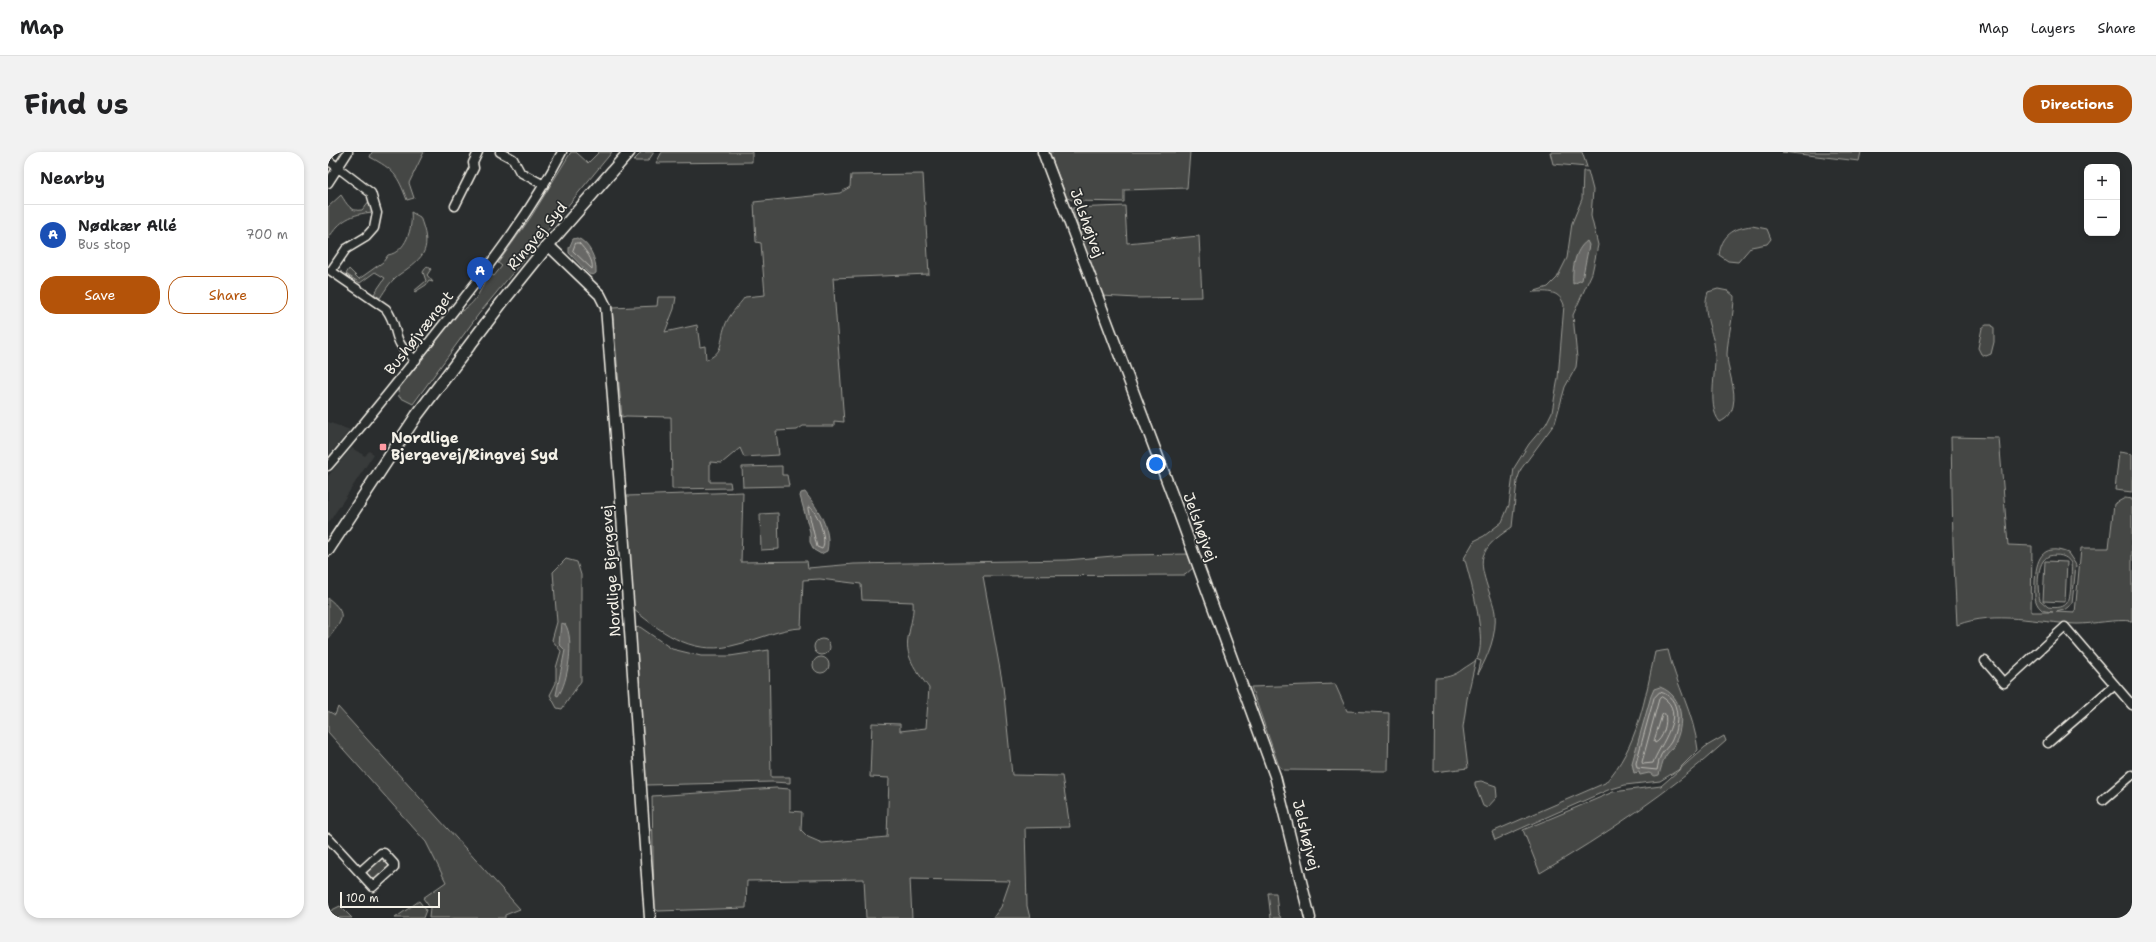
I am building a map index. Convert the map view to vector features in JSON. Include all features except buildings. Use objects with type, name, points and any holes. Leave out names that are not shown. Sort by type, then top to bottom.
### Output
[{"type":"main road","name":"Ringvej Syd","points":[[328,550],[365,495],[423,418],[471,343],[548,245],[629,152]]},
{"type":"street","points":[[328,183],[348,152]]},
{"type":"street","points":[[455,206],[474,168],[473,163],[478,152]]},
{"type":"street","points":[[500,152],[513,159],[520,172],[544,185]]},
{"type":"street","name":"Bushøjvænget","points":[[328,466],[416,360],[506,243],[544,185],[562,152]]},
{"type":"street","name":"Jelshøjvej","points":[[1043,152],[1276,776],[1310,918]]},
{"type":"street","points":[[328,160],[371,193],[375,200],[378,213],[374,228],[366,237],[346,249],[330,273],[386,309],[391,316],[396,338],[403,350],[416,360]]},
{"type":"street","name":"Nordlige Bjergevej","points":[[548,245],[600,295],[606,308],[621,495],[650,918]]},
{"type":"street","points":[[1985,661],[2004,683],[2065,627],[2132,705]]},
{"type":"street","points":[[2048,742],[2115,685]]},
{"type":"street","points":[[2103,800],[2132,775]]},
{"type":"street","points":[[328,838],[360,872]]},
{"type":"shaded area","points":[[372,152],[424,152],[409,183],[414,198],[407,200],[397,178],[390,169],[370,157]]},
{"type":"shaded area","points":[[571,152],[576,152],[588,163],[599,152],[612,152],[478,315],[413,404],[399,397],[398,390],[458,313],[470,305],[490,274],[494,276],[502,266],[498,263],[531,217]]},
{"type":"shaded area","points":[[642,152],[654,152],[648,161],[633,161]]},
{"type":"shaded area","points":[[662,152],[752,152],[752,162],[656,163]]},
{"type":"shaded area","points":[[1049,152],[1190,152],[1187,188],[1124,190],[1124,202],[1075,201],[1067,198]]},
{"type":"shaded area","points":[[1550,152],[1582,152],[1587,167],[1553,164]]},
{"type":"shaded area","points":[[1782,152],[1861,152],[1859,161]]},
{"type":"shaded area","points":[[1583,171],[1588,171],[1593,190],[1591,216],[1598,245],[1592,273],[1573,315],[1577,358],[1576,367],[1565,387],[1555,423],[1521,469],[1517,481],[1512,527],[1492,542],[1484,554],[1482,567],[1494,606],[1495,629],[1491,645],[1478,674],[1481,661],[1476,659],[1479,652],[1480,626],[1471,581],[1465,560],[1463,560],[1474,541],[1484,536],[1502,522],[1509,505],[1514,468],[1529,444],[1546,424],[1552,412],[1558,378],[1564,305],[1559,296],[1551,292],[1532,292],[1548,287],[1557,278],[1567,258],[1572,223],[1582,199]]},
{"type":"shaded area","points":[[923,174],[929,274],[833,278],[844,422],[834,421],[834,426],[803,426],[797,430],[776,431],[779,455],[744,457],[740,448],[722,463],[710,462],[710,482],[730,482],[731,488],[672,489],[671,417],[622,417],[612,308],[657,306],[658,297],[676,297],[674,309],[665,332],[697,325],[700,347],[705,346],[706,360],[716,354],[719,350],[726,322],[745,297],[765,295],[761,243],[756,242],[754,202],[840,193],[850,187],[851,175]]},
{"type":"shaded area","points":[[341,195],[349,207],[354,210],[362,210],[370,200],[373,212],[358,214],[347,219],[332,232],[328,239],[328,207]]},
{"type":"shaded area","points":[[1125,206],[1127,243],[1199,236],[1202,297],[1137,298],[1101,296],[1072,208]]},
{"type":"shaded area","points":[[411,212],[420,217],[424,228],[426,244],[424,251],[416,262],[394,279],[380,298],[374,294],[385,278],[375,272],[360,283],[346,274],[349,269],[359,279],[383,262],[388,255],[399,249],[404,244],[409,232],[411,225]]},
{"type":"shaded area","points":[[1752,226],[1767,229],[1771,239],[1767,244],[1751,247],[1738,262],[1728,261],[1719,255],[1723,242],[1730,234],[1739,229]]},
{"type":"shaded area","points":[[427,266],[431,269],[427,275],[433,282],[429,281],[426,285],[415,292],[414,291],[426,281],[423,272]]},
{"type":"shaded area","points":[[1718,289],[1728,291],[1734,296],[1727,360],[1733,387],[1734,400],[1730,414],[1720,422],[1713,406],[1715,352],[1706,311],[1706,298],[1708,292]]},
{"type":"shaded area","points":[[1986,325],[1992,325],[1994,329],[1994,342],[1991,354],[1986,356],[1981,354],[1978,348],[1982,328]]},
{"type":"shaded area","points":[[328,422],[350,430],[328,456]]},
{"type":"shaded area","points":[[1951,437],[1999,438],[2008,545],[2032,546],[2031,612],[2053,612],[2042,610],[2038,606],[2035,593],[2036,574],[2039,561],[2042,556],[2046,552],[2059,550],[2068,553],[2076,565],[2072,604],[2064,610],[2056,612],[2075,613],[2081,548],[2109,548],[2114,504],[2125,498],[2132,499],[2132,621],[2077,624],[2017,618],[1987,618],[1957,625],[1953,543]],"holes":[[[2052,555],[2064,557],[2071,563],[2069,599],[2064,605],[2055,608],[2048,607],[2040,600],[2038,583],[2038,576],[2042,563],[2045,559]]]},
{"type":"shaded area","points":[[352,448],[365,456],[369,451],[374,454],[328,524],[328,476]]},
{"type":"shaded area","points":[[2119,452],[2132,454],[2132,492],[2115,490]]},
{"type":"shaded area","points":[[782,466],[782,475],[787,475],[789,486],[743,487],[742,467]]},
{"type":"shaded area","points":[[743,492],[741,562],[807,561],[808,568],[854,564],[1067,560],[1125,555],[1191,554],[1194,567],[1185,575],[983,576],[1003,686],[1012,775],[1062,776],[1070,827],[1025,828],[1027,906],[1030,918],[993,918],[1001,907],[1010,881],[910,879],[912,918],[866,918],[864,879],[747,881],[746,908],[658,911],[654,908],[652,796],[776,788],[790,789],[790,811],[802,812],[801,830],[808,837],[822,843],[887,837],[889,778],[870,777],[872,723],[900,724],[900,731],[926,728],[929,688],[915,669],[909,656],[908,649],[913,614],[913,602],[862,600],[861,584],[820,579],[803,580],[801,628],[777,632],[739,644],[709,648],[682,642],[657,628],[633,609],[627,496]]},
{"type":"shaded area","points":[[778,513],[779,549],[761,550],[760,514]]},
{"type":"shaded area","points":[[566,559],[577,562],[581,575],[581,681],[562,709],[557,708],[550,695],[556,683],[556,668],[561,651],[552,640],[557,622],[553,572]]},
{"type":"shaded area","points":[[2045,561],[2067,562],[2065,602],[2043,601]]},
{"type":"shaded area","points":[[328,598],[339,609],[341,618],[337,627],[328,639]]},
{"type":"shaded area","points":[[640,627],[672,649],[701,656],[730,656],[769,650],[771,777],[790,777],[790,783],[772,782],[646,785],[635,628]]},
{"type":"shaded area","points":[[819,639],[825,639],[830,644],[828,653],[825,655],[819,655],[814,650],[814,644]]},
{"type":"shaded area","points":[[1668,650],[1671,663],[1693,724],[1698,750],[1678,770],[1660,781],[1625,785],[1608,790],[1495,840],[1492,832],[1605,783],[1616,769],[1633,738],[1639,721],[1655,652]]},
{"type":"shaded area","points":[[818,657],[824,657],[829,662],[827,671],[824,673],[818,673],[813,668],[813,662]]},
{"type":"shaded area","points":[[1476,660],[1467,699],[1463,727],[1468,768],[1434,772],[1435,678],[1453,675]]},
{"type":"shaded area","points":[[1335,684],[1347,711],[1389,713],[1388,771],[1284,770],[1279,766],[1251,687]]},
{"type":"shaded area","points":[[338,707],[520,909],[505,915],[505,918],[429,918],[430,908],[423,898],[446,882],[426,842],[328,732],[328,711],[335,715]]},
{"type":"shaded area","points":[[1724,736],[1726,741],[1660,795],[1613,828],[1540,873],[1523,830],[1613,792],[1661,786],[1705,747]]},
{"type":"shaded area","points":[[1481,781],[1496,786],[1497,797],[1487,808],[1483,806],[1475,785],[1475,782]]},
{"type":"shaded area","points":[[381,857],[390,863],[390,867],[376,880],[372,881],[366,871]]},
{"type":"shaded area","points":[[1268,893],[1276,893],[1278,913],[1281,918],[1271,918]]},
{"type":"shaded area","points":[[419,901],[426,910],[423,918],[395,918]]},
{"type":"shaded area","points":[[340,906],[352,918],[328,918],[328,912]]},
{"type":"water","points":[[577,238],[589,247],[594,257],[596,273],[593,275],[589,274],[569,253],[569,248],[573,239]]},
{"type":"water","points":[[1587,241],[1589,245],[1582,280],[1573,284],[1575,261],[1579,250]]},
{"type":"water","points":[[805,492],[815,505],[826,527],[828,535],[827,551],[821,554],[814,550],[810,542],[810,532],[800,496],[801,493]]},
{"type":"water","points":[[561,623],[565,624],[568,631],[570,650],[565,681],[558,696],[556,695],[565,650],[559,644]]},
{"type":"water","points":[[1660,687],[1668,691],[1678,704],[1681,720],[1680,729],[1674,745],[1664,759],[1659,775],[1655,776],[1649,773],[1640,775],[1639,772],[1634,773],[1632,763],[1651,696],[1654,689]]},
{"type":"place","name":"Nødkær Allé","points":[[480,290]]},
{"type":"place","name":"Nordlige Bjergevej/Ringvej Syd","points":[[383,447]]}]
